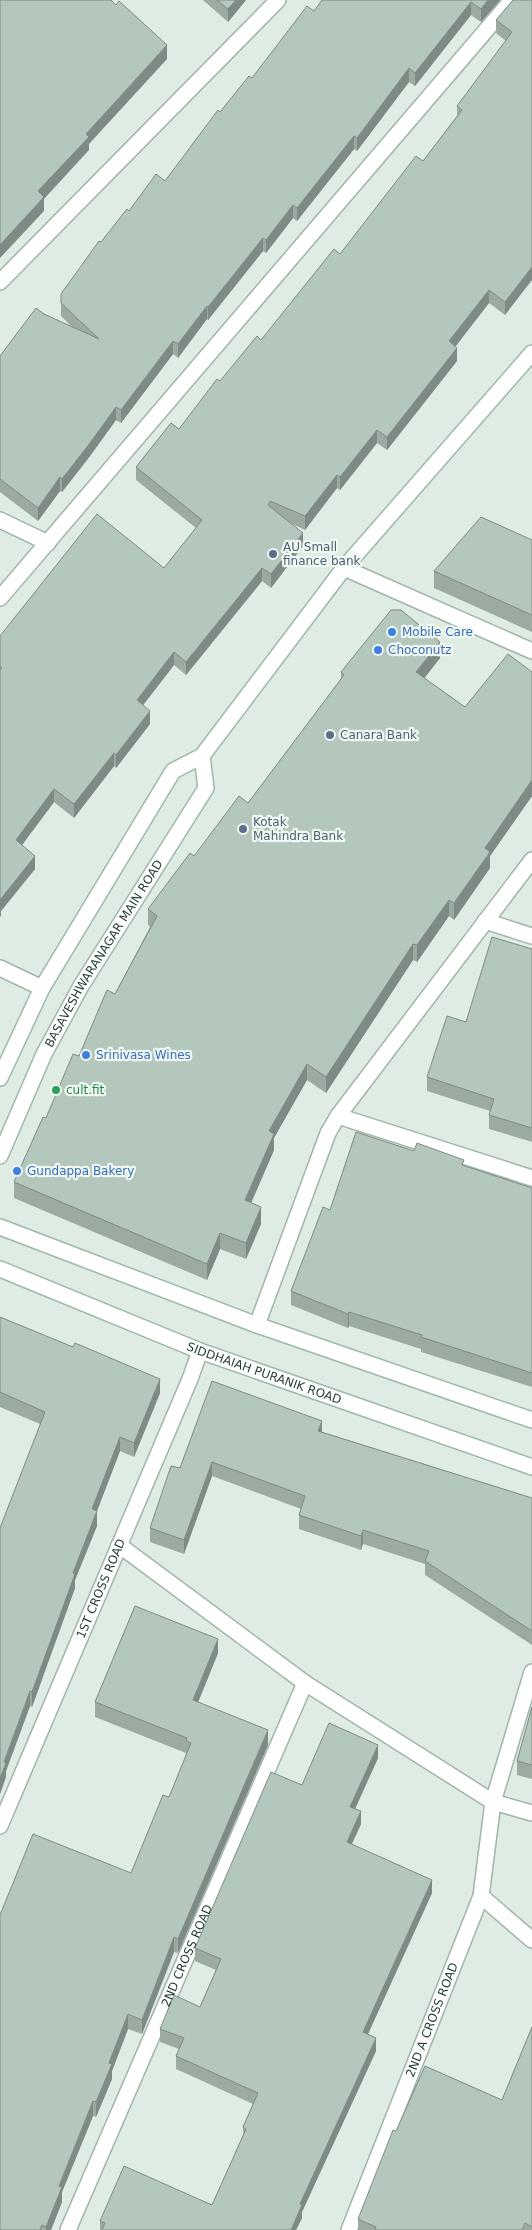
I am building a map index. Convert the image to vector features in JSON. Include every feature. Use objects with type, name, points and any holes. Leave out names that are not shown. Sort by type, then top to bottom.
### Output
[{"type":"street","points":[[0,282],[278,0]]},
{"type":"street","points":[[0,598],[512,0]]},
{"type":"street","points":[[0,1078],[42,988],[172,771],[202,756],[344,568],[532,353]]},
{"type":"street","points":[[0,520],[48,543]]},
{"type":"street","points":[[344,568],[532,651]]},
{"type":"street","name":"BASAVESHWARANAGAR MAIN ROAD","points":[[0,1156],[44,1054],[81,986],[206,788],[202,756]]},
{"type":"street","points":[[257,1325],[328,1133],[338,1116],[532,860]]},
{"type":"street","points":[[485,921],[532,936]]},
{"type":"street","points":[[0,968],[42,988]]},
{"type":"street","points":[[338,1116],[532,1178]]},
{"type":"street","points":[[0,1227],[257,1325],[532,1420]]},
{"type":"street","name":"SIDDHAIAH PURANIK ROAD","points":[[0,1269],[200,1352],[532,1467]]},
{"type":"street","name":"1ST CROSS ROAD","points":[[0,1826],[190,1380],[200,1352]]},
{"type":"street","points":[[119,1544],[305,1683],[493,1802],[532,1813]]},
{"type":"street","name":"2ND A CROSS ROAD","points":[[349,2230],[481,1896],[493,1802],[532,1672]]},
{"type":"street","name":"2ND CROSS ROAD","points":[[68,2230],[305,1683]]},
{"type":"street","points":[[481,1896],[532,1940]]},
{"type":"building","points":[[0,0],[111,0],[116,5],[119,1],[167,45],[86,134],[89,137],[38,191],[44,197],[0,245]]},
{"type":"building","points":[[217,0],[236,0],[228,9]]},
{"type":"building","points":[[322,0],[488,0],[481,9],[471,2],[415,73],[409,68],[357,138],[354,136],[297,208],[293,205],[266,240],[263,238],[178,344],[173,341],[121,410],[116,407],[62,479],[60,477],[38,508],[0,479],[0,356],[36,308],[44,314],[99,339],[61,303],[61,294],[99,241],[101,242],[127,209],[129,211],[156,174],[165,181],[218,110],[220,112],[249,76],[252,78],[307,6],[314,11]]},
{"type":"building","points":[[513,0],[532,0],[532,267],[505,302],[489,290],[449,341],[457,348],[387,437],[377,430],[340,477],[337,475],[305,516],[270,501],[268,505],[303,533],[271,574],[262,568],[186,662],[174,652],[137,700],[150,711],[116,755],[114,753],[74,804],[54,789],[16,840],[35,856],[0,900],[0,670],[2,668],[0,667],[0,636],[97,514],[164,568],[202,520],[136,467],[171,423],[179,429],[217,379],[220,381],[257,336],[261,340],[334,249],[340,254],[416,156],[423,161],[462,110],[457,106],[512,32],[496,20]]},
{"type":"building","points":[[481,517],[532,540],[532,615],[434,571]]},
{"type":"building","points":[[391,610],[401,610],[440,642],[416,672],[465,707],[508,654],[532,672],[532,780],[485,848],[490,852],[454,903],[449,900],[417,945],[413,944],[326,1077],[307,1064],[269,1131],[274,1134],[245,1200],[261,1207],[246,1243],[220,1233],[207,1264],[14,1182],[43,1117],[46,1118],[73,1054],[79,1056],[107,990],[115,994],[157,916],[148,909],[190,853],[194,856],[239,796],[248,803],[344,675],[341,672]]},
{"type":"building","points":[[492,937],[532,949],[532,1128],[489,1115],[494,1099],[427,1077],[447,1016],[466,1022]]},
{"type":"building","points":[[356,1132],[414,1151],[417,1143],[464,1160],[462,1165],[532,1188],[532,1373],[421,1337],[422,1335],[349,1312],[348,1314],[291,1291],[323,1207],[330,1210]]},
{"type":"building","points":[[0,1317],[73,1347],[75,1343],[160,1379],[134,1443],[120,1437],[92,1509],[97,1511],[73,1573],[75,1574],[4,1762],[6,1763],[0,1779],[0,1528],[45,1412],[0,1392]]},
{"type":"building","points":[[212,1381],[322,1421],[318,1431],[532,1498],[532,1631],[425,1561],[429,1551],[363,1530],[361,1536],[299,1515],[305,1496],[212,1462],[184,1540],[150,1528],[171,1466],[180,1468]]},
{"type":"building","points":[[135,1606],[218,1639],[193,1700],[268,1730],[178,1939],[174,1937],[142,2020],[128,2014],[109,2063],[112,2064],[96,2102],[93,2101],[59,2186],[62,2187],[46,2227],[42,2225],[40,2230],[0,2230],[0,1915],[33,1834],[131,1873],[163,1795],[169,1797],[191,1743],[186,1741],[187,1738],[95,1702]]},
{"type":"building","points":[[532,1707],[532,1765],[517,1761]]},
{"type":"building","points":[[329,1723],[378,1745],[350,1807],[361,1811],[347,1842],[432,1880],[363,2032],[376,2038],[300,2204],[302,2205],[291,2230],[102,2230],[105,2223],[100,2221],[124,2166],[212,2205],[246,2129],[243,2127],[258,2093],[176,2056],[184,2038],[160,2029],[174,1995],[200,2007],[221,1959],[195,1948],[271,1772],[302,1785]]},
{"type":"building","points":[[532,2027],[532,2227],[525,2223],[522,2230],[375,2230],[376,2227],[358,2219],[393,2130],[396,2131],[425,2066],[502,2100]]},
{"type":"place","name":"AU Small finance bank","points":[[273,554]]},
{"type":"place","name":"Mobile Care","points":[[392,632]]},
{"type":"place","name":"Choconutz","points":[[378,650]]},
{"type":"place","name":"Canara Bank","points":[[330,735]]},
{"type":"place","name":"Kotak Mahindra Bank","points":[[243,829]]},
{"type":"place","name":"Srinivasa Wines","points":[[86,1055]]},
{"type":"place","name":"cult.fit","points":[[56,1090]]},
{"type":"place","name":"Gundappa Bakery","points":[[17,1171]]}]
